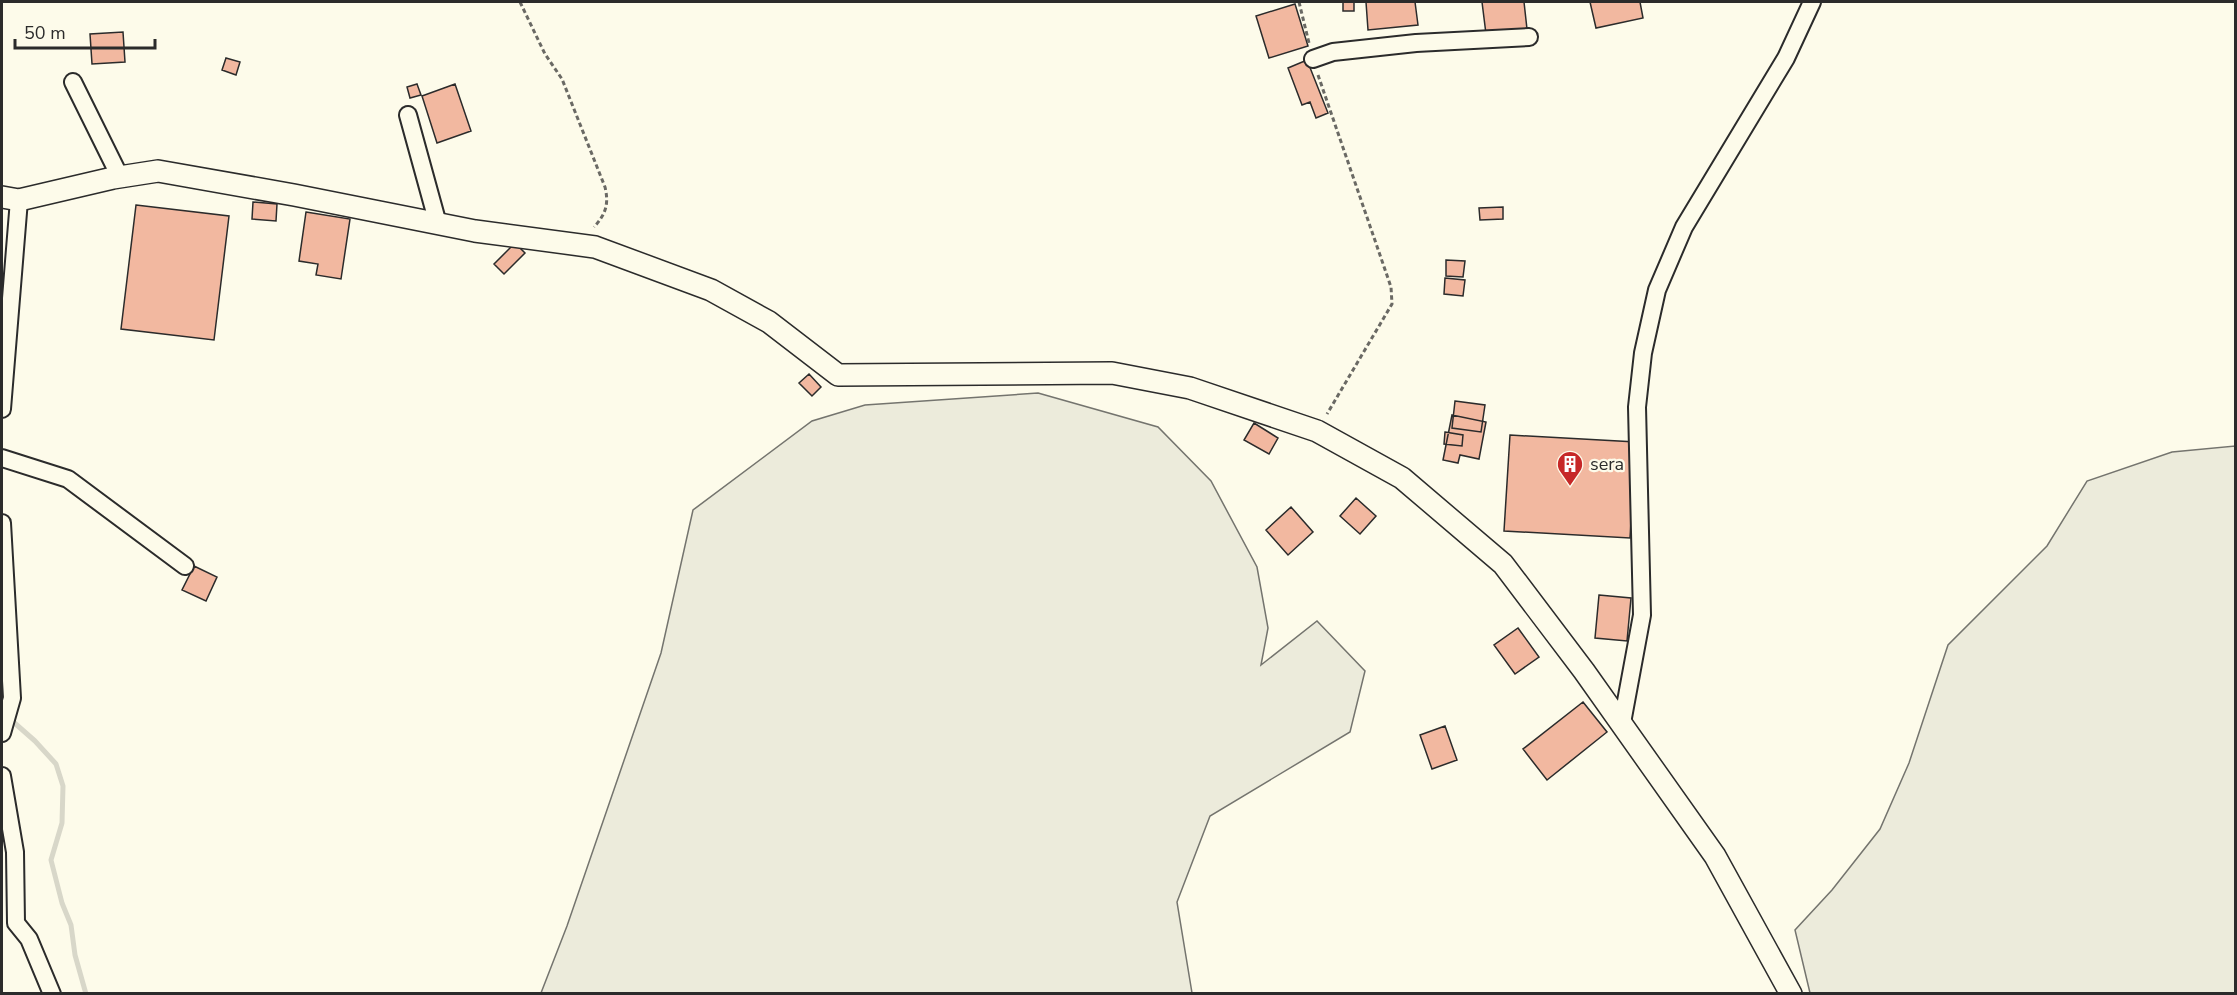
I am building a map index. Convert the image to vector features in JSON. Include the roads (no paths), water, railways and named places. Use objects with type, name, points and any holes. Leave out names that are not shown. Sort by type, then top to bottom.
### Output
[{"type":"street","points":[[1622,723],[1642,615],[1638,407],[1643,353],[1657,290],[1684,226],[1786,58],[1812,2]]},
{"type":"street","points":[[1313,59],[1333,52],[1404,44],[1529,37]]},
{"type":"street","points":[[73,82],[120,177]]},
{"type":"street","points":[[408,115],[438,224]]},
{"type":"street","points":[[2,409],[10,198],[158,171],[475,231],[595,247],[711,290],[769,322],[838,375],[1112,373],[1190,388],[1317,431],[1402,478],[1503,564],[1622,723],[1715,856],[1791,993]]},
{"type":"street","points":[[2,458],[68,479],[185,566]]},
{"type":"street","points":[[2,523],[12,698],[2,733]]},
{"type":"street","points":[[2,776],[15,852],[16,923],[29,939],[52,993]]},
{"type":"waterway","points":[[10,719],[56,764],[63,786],[62,823],[51,860],[62,903],[71,925],[75,955],[86,994]]},
{"type":"place","name":"sera","points":[[1570,487]]}]
